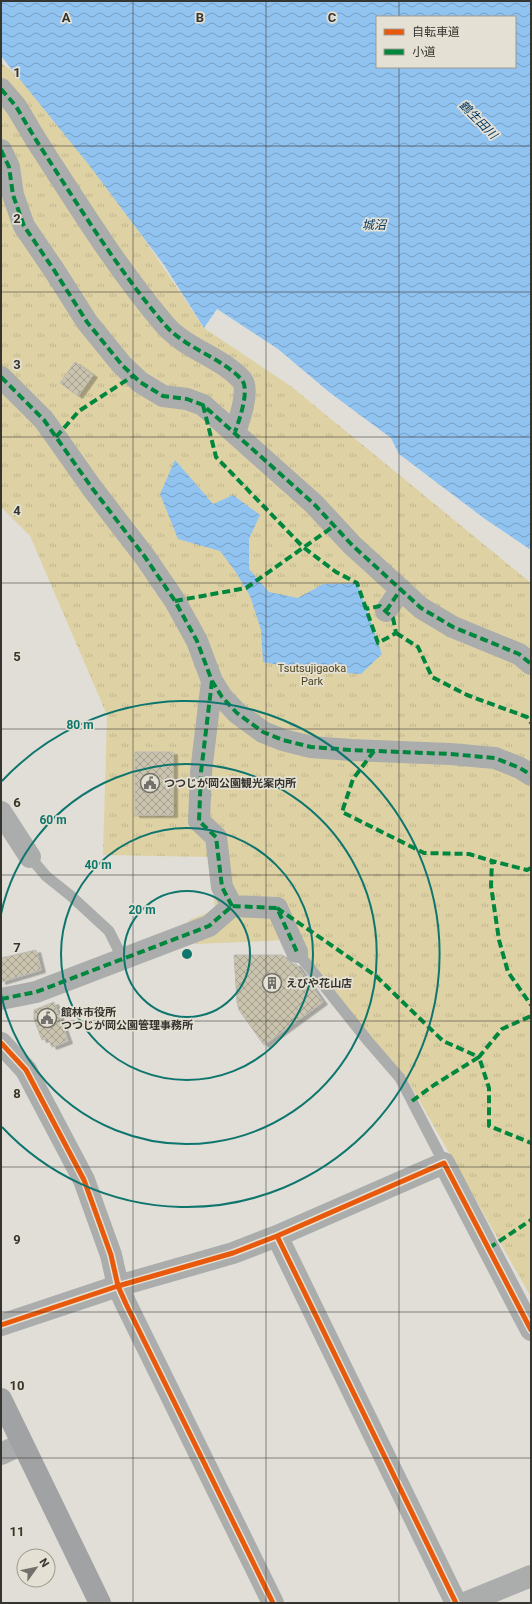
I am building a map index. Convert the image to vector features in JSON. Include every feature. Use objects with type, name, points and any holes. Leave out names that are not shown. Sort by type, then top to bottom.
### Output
[{"type":"street","points":[[1,89],[16,106],[34,138],[123,272],[167,327],[187,343],[229,368],[243,382],[246,390],[239,423],[235,432]]},
{"type":"street","points":[[1,150],[9,167],[13,195],[24,226],[87,322],[122,365],[140,382],[163,396],[187,399],[203,405],[314,504],[352,545],[421,608],[453,627],[519,654],[531,664]]},
{"type":"street","points":[[1,377],[44,420],[176,601],[197,641],[212,681],[222,697],[237,713],[262,732],[283,740],[311,747],[450,754],[496,758],[520,768],[531,775]]},
{"type":"street","points":[[386,611],[401,589]]},
{"type":"street","points":[[212,681],[201,772],[199,821],[216,837],[222,887],[232,906]]},
{"type":"street","points":[[1,812],[30,857]]},
{"type":"street","points":[[1,999],[36,992],[209,926],[232,906],[277,908],[297,952]]},
{"type":"street","points":[[1,1042],[26,1070],[84,1180],[111,1255],[118,1286],[273,1603]]},
{"type":"street","points":[[1,1325],[118,1286],[233,1253],[277,1236],[444,1163],[528,1318]]},
{"type":"street","points":[[277,1236],[456,1603]]},
{"type":"street","points":[[1,1400],[100,1603]]},
{"type":"street","points":[[1,1454],[22,1444]]},
{"type":"street","points":[[465,1603],[531,1576]]},
{"type":"lane","points":[[30,857],[46,876],[71,896],[109,931],[123,959]]},
{"type":"lane","points":[[297,952],[368,1041],[400,1078],[444,1163]]},
{"type":"green space","name":"Tsutsujigaoka Park","points":[[1,63],[51,100],[204,328],[292,387],[531,583],[531,1297],[406,1077],[333,994],[290,940],[195,944],[189,920],[215,910],[210,857],[103,855],[107,715],[30,536],[1,507]]},
{"type":"water","name":"城沼","points":[[1,1],[531,1],[531,550],[485,519],[399,454],[391,438],[329,392],[278,349],[217,309],[204,328],[164,265],[89,165],[1,56]]},
{"type":"water","points":[[175,460],[213,504],[233,495],[260,515],[249,539],[249,569],[269,592],[298,598],[323,584],[357,583],[382,654],[361,674],[304,670],[263,662],[261,630],[250,596],[235,571],[220,551],[178,539],[160,494]]},
{"type":"building","points":[[75,362],[93,375],[78,396],[60,383]]},
{"type":"building","points":[[135,752],[173,752],[173,815],[135,815]]},
{"type":"building","points":[[36,950],[41,970],[1,982],[1,958]]},
{"type":"building","name":"えびや花山店","points":[[234,955],[283,955],[291,964],[296,964],[323,1002],[264,1045],[239,1010],[237,1002]]},
{"type":"building","points":[[54,1002],[68,1041],[52,1047],[48,1038],[42,1040],[34,1019],[34,1010]]},
{"type":"marked path","points":[[1,89],[17,108],[102,242],[148,305],[173,333],[193,347],[224,365],[242,380],[245,391],[241,413],[235,432]]},
{"type":"marked path","points":[[1,150],[9,167],[13,195],[24,226],[87,322],[122,365],[140,382],[163,396],[187,399],[203,405],[314,504],[352,545],[421,608],[453,627],[519,654],[531,664]]},
{"type":"marked path","points":[[56,437],[79,411],[133,376]]},
{"type":"marked path","points":[[1,377],[44,420],[92,488],[145,557],[175,601],[197,641],[212,681],[222,697],[237,713],[263,732],[283,740],[311,747],[450,754],[495,758],[520,768],[531,775]]},
{"type":"marked path","points":[[203,405],[216,457],[303,547],[336,572],[357,583],[378,643],[396,633],[393,618],[380,606],[366,609]]},
{"type":"marked path","points":[[175,601],[246,588],[334,526]]},
{"type":"marked path","points":[[386,611],[401,589]]},
{"type":"marked path","points":[[396,633],[418,647],[432,677],[467,695],[527,717],[531,723]]},
{"type":"marked path","points":[[212,681],[201,772],[199,821],[216,837],[222,887],[232,906]]},
{"type":"marked path","points":[[374,751],[353,779],[342,812],[424,853],[469,854],[492,861]]},
{"type":"marked path","points":[[531,868],[527,870],[492,861],[491,886],[499,940],[508,972],[531,1005]]},
{"type":"marked path","points":[[1,999],[36,992],[209,926],[232,906],[277,908],[297,952]]},
{"type":"marked path","points":[[277,908],[376,976],[443,1041],[479,1057],[502,1029],[531,1016]]},
{"type":"marked path","points":[[412,1101],[434,1085],[479,1057],[489,1088],[489,1126],[531,1143]]},
{"type":"marked path","points":[[489,1248],[531,1220]]},
{"type":"cycle path","points":[[1,1043],[26,1070],[84,1180],[111,1255],[118,1286],[126,1304],[273,1603]]},
{"type":"cycle path","points":[[1,1325],[118,1286],[233,1253],[277,1236],[444,1163],[531,1330]]},
{"type":"cycle path","points":[[277,1236],[456,1603]]},
{"type":"place","name":"つつじが岡公園観光案内所","points":[[150,783]]},
{"type":"place","name":"えびや花山店","points":[[272,983]]},
{"type":"place","name":"館林市役所 つつじが岡公園管理事務所","points":[[47,1018]]},
{"type":"water label","name":"鶴生田川","points":[[478,120]]}]
